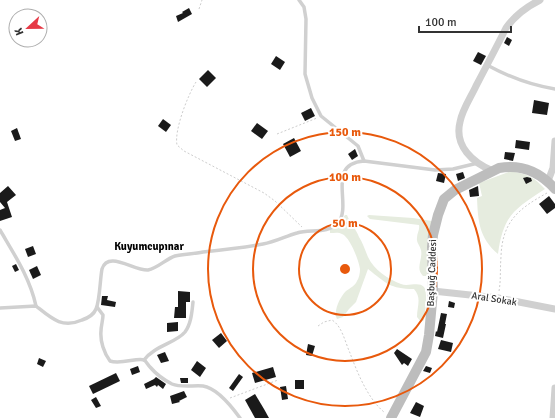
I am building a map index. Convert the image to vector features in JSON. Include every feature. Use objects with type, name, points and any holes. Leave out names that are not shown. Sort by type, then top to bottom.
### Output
[{"type":"street","points":[[493,171],[478,163],[466,152],[462,145],[459,131],[461,117],[511,20],[522,10],[540,0]]},
{"type":"street","points":[[552,186],[555,141]]},
{"type":"street","name":"Başbuğ Caddesi","points":[[391,417],[426,352],[433,291],[433,235],[438,214],[444,199],[456,190],[493,171],[506,167],[521,167],[536,173],[552,186]]},
{"type":"street","name":"Aral Sokak","points":[[433,291],[498,298],[555,309]]},
{"type":"street","points":[[553,418],[555,388]]},
{"type":"lane","points":[[299,0],[304,7],[306,20],[305,68],[306,80],[312,98],[321,117],[356,143],[361,150],[364,161]]},
{"type":"lane","points":[[487,66],[512,78],[555,89]]},
{"type":"lane","points":[[0,308],[36,306],[56,320],[70,324],[76,323],[94,313],[97,307],[102,269],[105,263],[109,261],[115,260],[138,269],[149,270],[176,256],[264,244],[296,233],[327,230],[338,223],[342,215],[342,183],[344,172],[356,162],[364,161],[435,170],[453,169],[478,163]]},
{"type":"lane","points":[[0,230],[26,278],[36,306]]},
{"type":"lane","points":[[97,307],[103,315],[101,331],[102,342],[110,361],[123,363],[144,360],[151,353],[184,333],[190,320],[193,302]]},
{"type":"lane","points":[[144,360],[159,376],[172,384],[184,386],[204,386],[212,389],[225,400],[240,418]]},
{"type":"path","points":[[199,9],[202,0]]},
{"type":"path","points":[[196,82],[185,104],[177,135],[177,145],[184,151],[264,193],[275,201],[307,231]]},
{"type":"path","points":[[277,134],[321,117]]},
{"type":"path","points":[[498,298],[501,247],[511,221],[514,215],[552,186]]},
{"type":"path","points":[[318,326],[324,322],[332,320],[338,325],[372,400],[391,417]]},
{"type":"path","points":[[225,400],[278,380]]},
{"type":"shaded area","points":[[511,171],[522,173],[530,177],[545,189],[525,202],[512,215],[503,231],[498,254],[487,242],[479,222],[477,198],[482,196],[479,183]]},
{"type":"shaded area","points":[[345,215],[347,215],[356,231],[371,262],[378,270],[386,277],[401,284],[419,284],[424,287],[426,298],[424,320],[421,322],[417,317],[418,296],[414,289],[399,288],[389,284],[368,269],[356,302],[343,317],[337,319],[336,312],[339,300],[346,291],[354,286],[359,277],[360,271],[356,255],[345,236],[341,233],[330,233],[330,230],[339,224]]},
{"type":"shaded area","points":[[367,216],[432,221],[428,276],[423,276],[419,267],[421,250],[417,240],[417,235],[419,225],[370,219]]},
{"type":"building","points":[[189,8],[192,14],[178,22],[176,16]]},
{"type":"building","points":[[507,37],[512,40],[509,46],[504,43]]},
{"type":"building","points":[[478,52],[486,56],[481,65],[473,61]]},
{"type":"building","points":[[276,56],[285,62],[280,70],[271,64]]},
{"type":"building","points":[[208,70],[216,78],[207,87],[199,79]]},
{"type":"building","points":[[534,100],[549,103],[547,115],[532,113]]},
{"type":"building","points":[[311,108],[315,116],[305,121],[301,113]]},
{"type":"building","points":[[163,119],[171,125],[166,132],[158,126]]},
{"type":"building","points":[[257,123],[268,131],[262,139],[251,131]]},
{"type":"building","points":[[17,128],[21,139],[15,141],[11,131]]},
{"type":"building","points":[[294,138],[301,151],[290,157],[283,144]]},
{"type":"building","points":[[516,140],[530,142],[529,150],[515,148]]},
{"type":"building","points":[[355,149],[358,156],[352,160],[348,154]]},
{"type":"building","points":[[505,152],[515,153],[513,161],[504,159]]},
{"type":"building","points":[[463,172],[465,178],[458,181],[456,174]]},
{"type":"building","points":[[438,173],[446,174],[444,183],[436,181]]},
{"type":"building","points":[[523,178],[531,178],[532,181],[526,184]]},
{"type":"building","points":[[8,186],[16,195],[7,202],[12,217],[0,221],[0,210],[5,208],[0,202],[0,193]]},
{"type":"building","points":[[478,186],[479,196],[470,197],[469,190]]},
{"type":"building","points":[[549,196],[555,204],[555,208],[547,214],[539,204]]},
{"type":"building","points":[[33,246],[36,254],[28,257],[25,249]]},
{"type":"building","points":[[16,264],[19,270],[15,272],[12,266]]},
{"type":"building","points":[[37,266],[41,275],[33,279],[29,270]]},
{"type":"building","points":[[178,291],[190,292],[190,302],[186,302],[186,318],[174,318],[175,307],[178,307]]},
{"type":"building","points":[[102,296],[108,296],[107,300],[116,302],[115,307],[101,305]]},
{"type":"building","points":[[449,301],[455,303],[454,308],[448,307]]},
{"type":"building","points":[[441,313],[447,314],[443,338],[435,336]]},
{"type":"building","points":[[178,322],[178,331],[167,332],[167,323]]},
{"type":"building","points":[[221,333],[227,341],[219,348],[212,340]]},
{"type":"building","points":[[441,340],[453,343],[451,352],[438,349]]},
{"type":"building","points":[[308,344],[315,346],[312,356],[306,355]]},
{"type":"building","points":[[397,349],[412,359],[408,366],[404,363],[402,365],[394,353]]},
{"type":"building","points":[[165,352],[169,361],[161,363],[157,355]]},
{"type":"building","points":[[39,358],[46,361],[43,367],[37,364]]},
{"type":"building","points":[[197,361],[206,368],[200,377],[191,370]]},
{"type":"building","points":[[138,366],[140,372],[132,375],[130,369]]},
{"type":"building","points":[[426,366],[432,368],[430,373],[423,371]]},
{"type":"building","points":[[273,367],[276,377],[255,383],[252,373]]},
{"type":"building","points":[[116,373],[120,381],[93,394],[89,386]]},
{"type":"building","points":[[239,374],[243,377],[233,391],[229,388]]},
{"type":"building","points":[[156,377],[166,384],[163,389],[158,385],[157,387],[155,385],[146,389],[144,384]]},
{"type":"building","points":[[180,378],[188,378],[188,383],[181,383]]},
{"type":"building","points":[[295,380],[304,380],[304,389],[295,389]]},
{"type":"building","points":[[286,386],[288,399],[282,400],[280,387]]},
{"type":"building","points":[[184,391],[187,397],[179,401],[180,402],[172,404],[170,396]]},
{"type":"building","points":[[255,394],[269,418],[255,418],[245,400]]},
{"type":"building","points":[[96,397],[101,406],[96,408],[91,400]]},
{"type":"building","points":[[416,402],[424,406],[420,417],[410,413]]},
{"type":"district","name":"Kuyumcupınar","points":[[149,246]]}]
